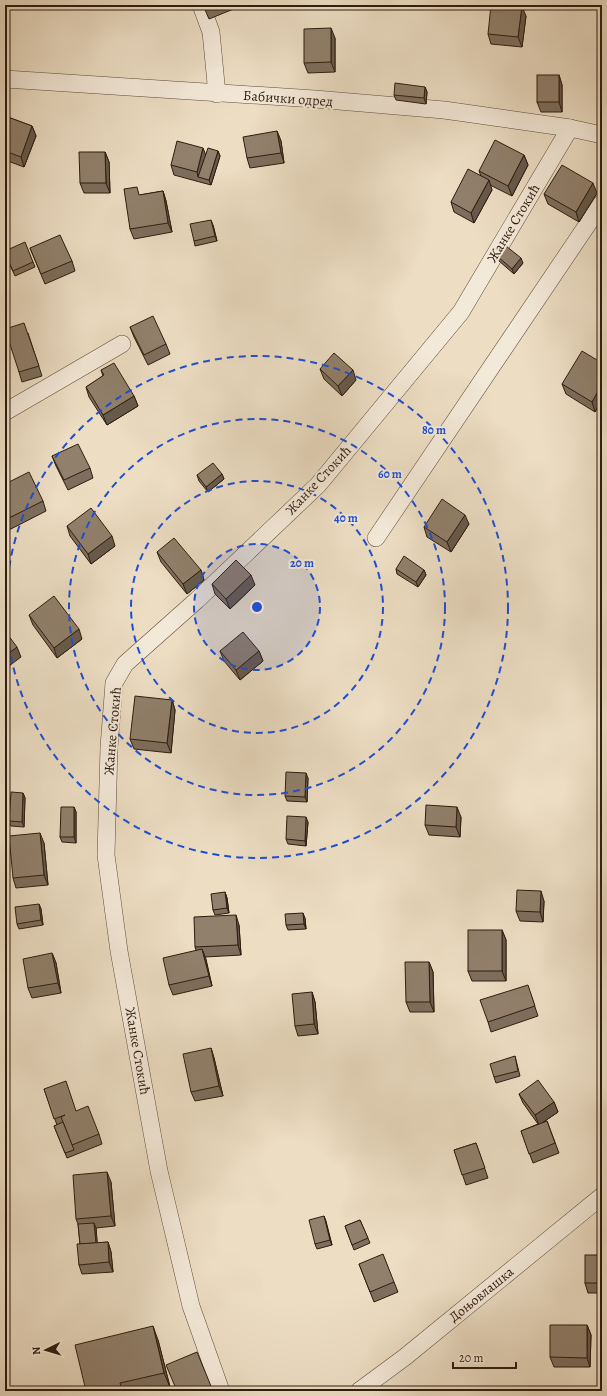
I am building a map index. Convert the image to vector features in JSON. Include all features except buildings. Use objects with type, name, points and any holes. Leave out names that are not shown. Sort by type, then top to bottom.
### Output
[{"type":"street","points":[[201,5],[211,32],[217,94]]},
{"type":"street","name":"Бабички одред","points":[[5,78],[444,110],[570,128],[602,135]]},
{"type":"street","name":"Жанке Стокић","points":[[221,1391],[191,1306],[159,1171],[120,951],[106,856],[109,747],[114,683],[125,664],[197,600],[318,485],[461,312],[570,128]]},
{"type":"street","points":[[376,538],[602,204]]},
{"type":"street","points":[[5,412],[122,344]]},
{"type":"street","name":"Доњовлашка","points":[[359,1391],[405,1357],[602,1196]]}]
